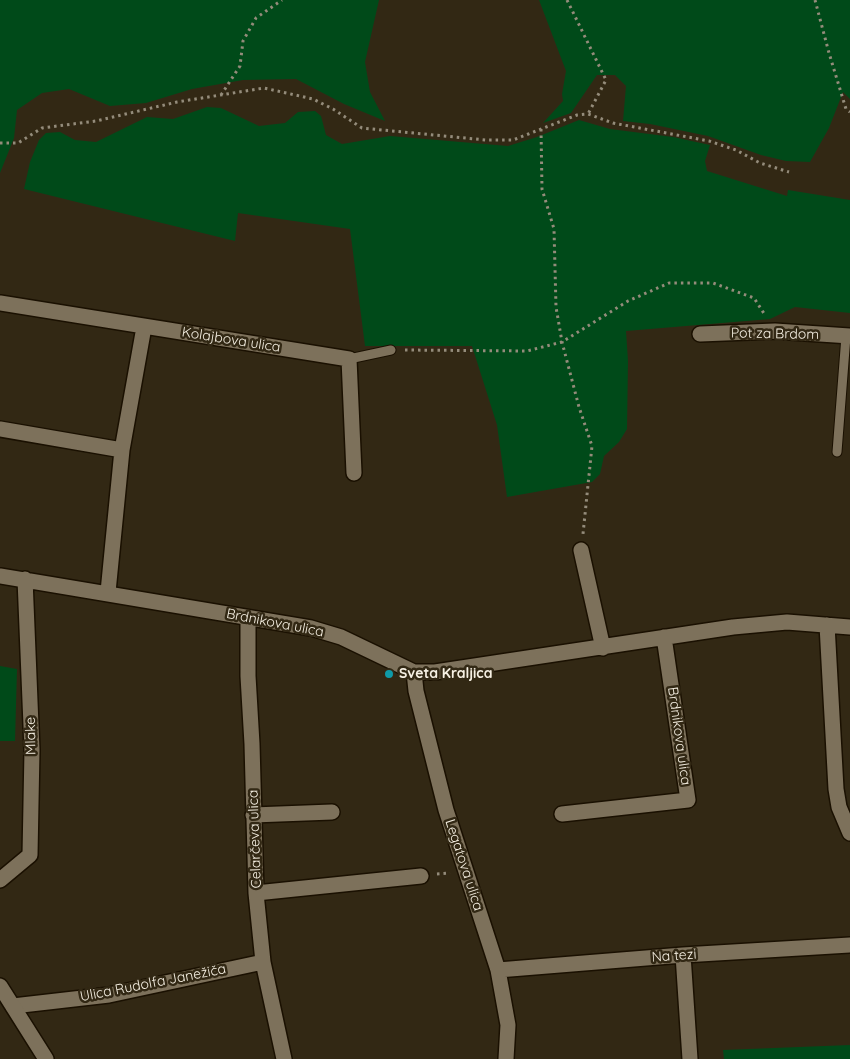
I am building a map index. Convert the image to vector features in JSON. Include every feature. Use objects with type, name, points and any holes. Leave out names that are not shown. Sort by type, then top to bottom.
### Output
[{"type":"street","name":"Kolajbova ulica","points":[[0,303],[349,359]]},
{"type":"street","points":[[108,592],[122,450],[144,327]]},
{"type":"street","name":"Pot za Brdom","points":[[700,334],[775,331],[848,336]]},
{"type":"street","points":[[349,359],[354,473]]},
{"type":"street","points":[[0,429],[122,450]]},
{"type":"street","points":[[581,550],[603,648]]},
{"type":"street","name":"Brdnikova ulica","points":[[0,576],[108,592],[311,628],[340,637],[414,672],[435,672],[733,627],[787,622],[850,627]]},
{"type":"street","name":"Mlake","points":[[0,880],[30,855],[32,750],[25,579]]},
{"type":"street","name":"Celarčeva ulica","points":[[248,618],[248,676],[256,893],[263,962],[284,1059]]},
{"type":"street","points":[[827,626],[836,788],[839,806],[850,832]]},
{"type":"street","name":"Brdnikova ulica","points":[[562,814],[688,800],[664,637]]},
{"type":"street","name":"Legatova ulica","points":[[414,672],[416,691],[464,871],[498,970],[508,1025],[506,1059]]},
{"type":"street","points":[[253,815],[332,812]]},
{"type":"street","points":[[256,893],[421,876]]},
{"type":"street","name":"Na tezi","points":[[498,970],[682,955],[850,945]]},
{"type":"street","points":[[682,955],[690,1059]]},
{"type":"street","name":"Ulica Rudolfa Janežiča","points":[[13,1006],[109,995],[263,962]]},
{"type":"street","points":[[0,986],[46,1059]]},
{"type":"lane","points":[[837,452],[848,336]]},
{"type":"lane","points":[[349,359],[392,350]]},
{"type":"path","points":[[221,95],[240,66],[243,41],[256,18],[282,0]]},
{"type":"path","points":[[567,0],[606,80],[588,114]]},
{"type":"path","points":[[815,0],[846,109],[850,112]]},
{"type":"path","points":[[0,143],[18,143],[42,128],[96,121],[177,102],[264,88],[312,99],[333,109],[362,128],[486,140],[513,140],[577,115],[588,114],[613,123],[710,141],[736,150],[760,163],[789,172]]},
{"type":"path","points":[[541,130],[542,189],[554,229],[556,307],[562,342],[579,407],[592,446],[581,550]]},
{"type":"path","points":[[392,350],[526,352],[562,342],[628,301],[669,283],[713,283],[754,298],[775,331]]},
{"type":"path","points":[[421,876],[464,871]]},
{"type":"green space","points":[[0,0],[379,0],[365,62],[370,92],[385,121],[344,104],[296,79],[243,80],[192,89],[146,103],[110,106],[69,89],[42,93],[17,110],[14,138],[0,173]]},
{"type":"green space","points":[[539,0],[850,0],[850,99],[843,92],[829,128],[810,162],[786,161],[761,155],[708,136],[650,124],[623,121],[626,86],[615,75],[597,75],[571,113],[543,123],[563,101],[562,94],[566,71]]},
{"type":"green space","points":[[207,107],[221,108],[259,126],[285,123],[298,112],[315,111],[321,116],[326,135],[342,144],[390,136],[508,146],[537,137],[579,120],[610,129],[673,137],[710,145],[705,161],[707,171],[787,196],[788,190],[850,200],[850,313],[795,307],[770,319],[626,331],[628,361],[627,429],[619,442],[604,456],[600,474],[592,482],[507,497],[497,425],[472,346],[365,346],[350,229],[238,213],[235,241],[24,189],[30,162],[39,140],[46,133],[60,132],[75,140],[96,142],[147,117],[173,119]]},
{"type":"green space","points":[[0,666],[17,669],[15,741],[0,741]]},
{"type":"green space","points":[[850,1045],[850,1059],[724,1059],[723,1050]]},
{"type":"place","name":"Sveta Kraljica","points":[[389,674]]}]
